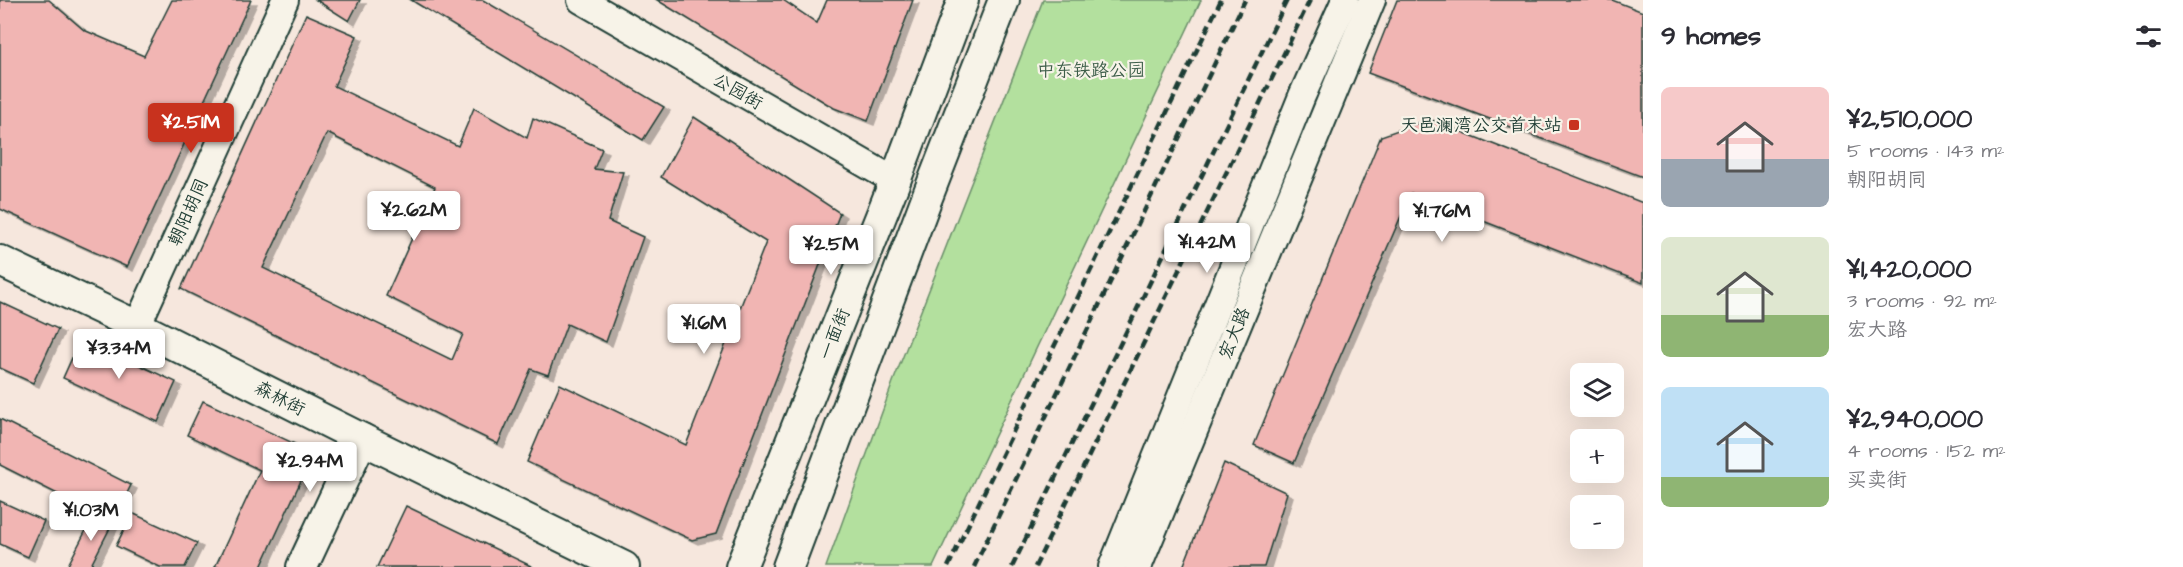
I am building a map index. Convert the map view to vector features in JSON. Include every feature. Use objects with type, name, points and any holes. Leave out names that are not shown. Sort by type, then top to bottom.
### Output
[{"type":"main road","name":"一面街","points":[[741,567],[895,181],[963,0]]},
{"type":"main road","points":[[788,567],[1004,0]]},
{"type":"main road","name":"森林街","points":[[0,261],[624,567]]},
{"type":"main road","points":[[302,567],[362,439]]},
{"type":"street","name":"朝阳胡同","points":[[136,326],[285,0]]},
{"type":"street","name":"公园街","points":[[581,0],[895,181]]},
{"type":"street","name":"宏大路","points":[[1112,567],[1302,96],[1345,0]]},
{"type":"street","name":"宏大路","points":[[1138,567],[1372,0]]},
{"type":"green space","name":"中东铁路公园","points":[[1043,0],[1201,0],[933,567],[826,567],[893,382]]},
{"type":"building","points":[[0,0],[49,0],[84,30],[144,56],[172,0],[251,0],[127,267],[0,209]]},
{"type":"building","points":[[316,0],[360,0],[349,21]]},
{"type":"building","points":[[411,0],[483,0],[664,107],[643,140]]},
{"type":"building","points":[[657,0],[783,0],[817,23],[827,0],[913,0],[868,121],[834,108]]},
{"type":"building","name":"天邑澜湾公交首末站","points":[[1397,0],[1612,0],[1643,12],[1643,177],[1368,73]]},
{"type":"building","points":[[306,14],[357,36],[334,86],[458,146],[474,108],[527,138],[533,118],[602,149],[594,169],[623,172],[608,221],[643,237],[606,342],[567,324],[548,375],[531,369],[498,444],[181,289]],"holes":[[[327,133],[435,187],[386,296],[463,334],[452,360],[263,268]]]},
{"type":"building","points":[[694,117],[840,213],[716,534],[692,540],[527,462],[560,384],[686,445],[766,242],[661,177]]},
{"type":"building","points":[[1429,119],[1643,203],[1643,283],[1411,193],[1294,463],[1254,445],[1381,136]]},
{"type":"building","points":[[0,302],[58,329],[33,383],[0,368]]},
{"type":"building","points":[[81,338],[176,382],[158,422],[63,378]]},
{"type":"building","points":[[203,401],[308,450],[304,458],[310,461],[261,567],[215,567],[260,470],[187,435]]},
{"type":"building","points":[[0,419],[131,485],[113,522],[0,465]]},
{"type":"building","points":[[1224,463],[1287,493],[1264,567],[1183,567]]},
{"type":"building","points":[[0,501],[44,521],[28,557],[0,544]]},
{"type":"building","points":[[406,506],[533,567],[377,567]]},
{"type":"building","points":[[95,513],[113,522],[90,567],[67,567]]},
{"type":"building","points":[[132,513],[197,543],[185,567],[160,567],[116,546]]},
{"type":"railway","points":[[948,567],[1221,0]]},
{"type":"railway","points":[[974,567],[1245,0]]},
{"type":"railway","points":[[1012,567],[1287,0]]},
{"type":"railway","points":[[1035,567],[1310,0]]},
{"type":"place","name":"天邑澜湾公交首末站","points":[[1574,125]]}]
